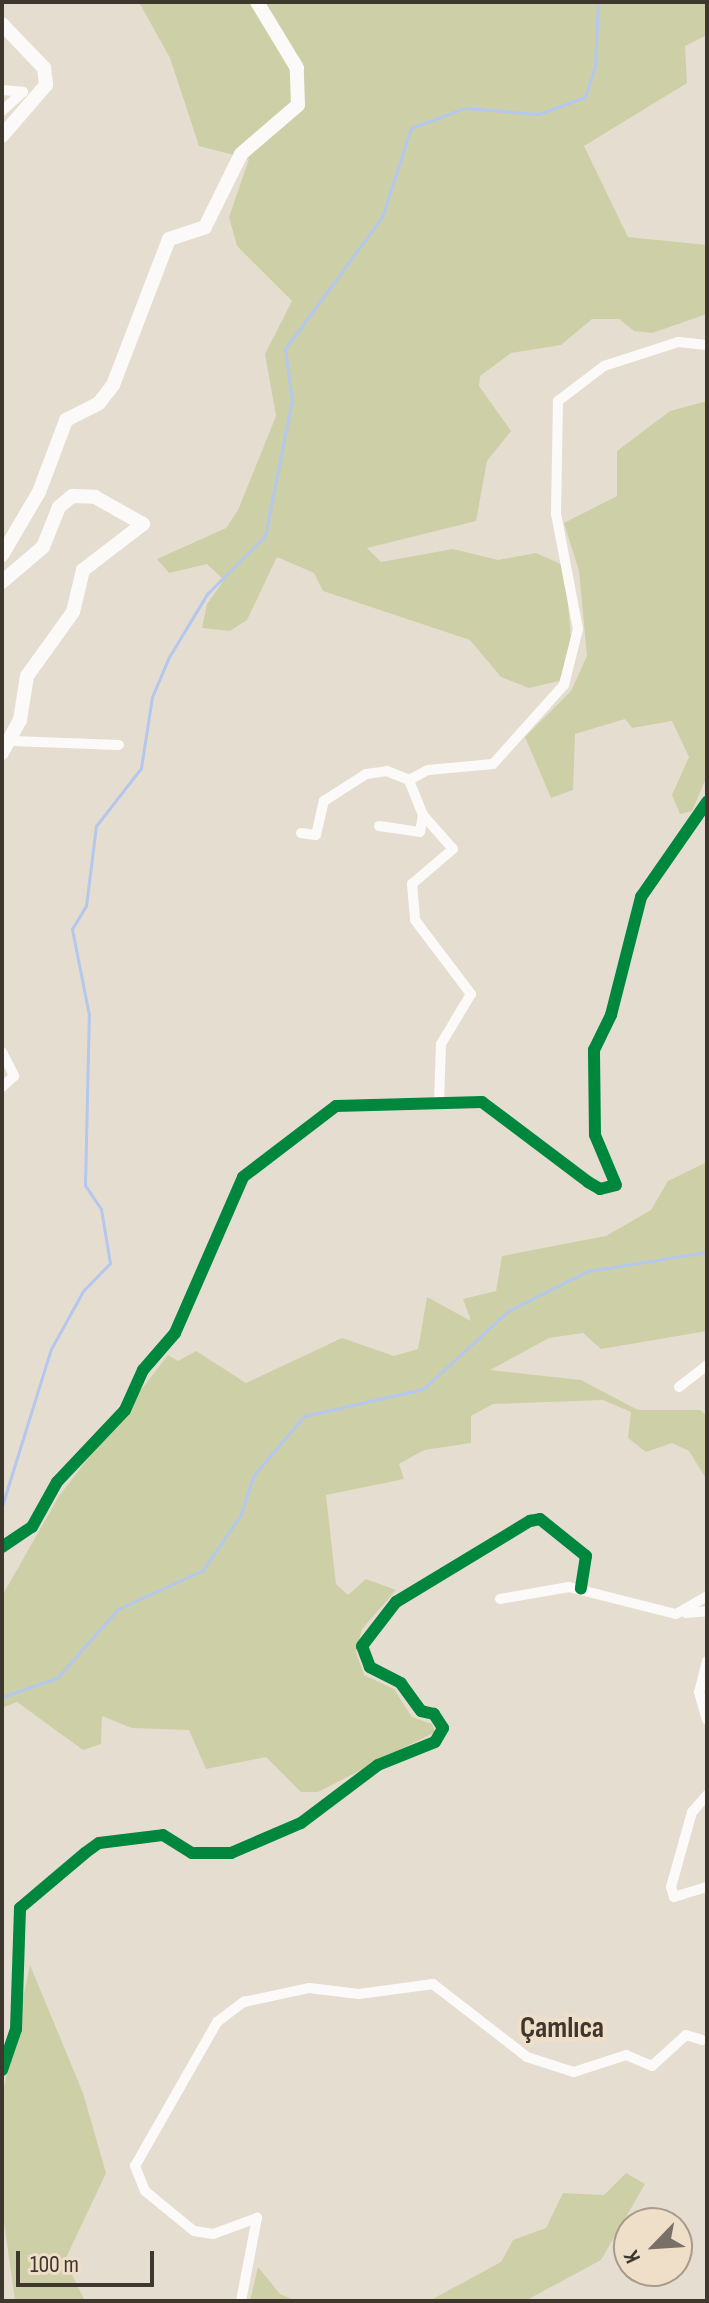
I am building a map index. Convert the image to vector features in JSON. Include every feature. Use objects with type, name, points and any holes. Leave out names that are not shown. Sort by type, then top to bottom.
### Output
[{"type":"street","points":[[2,555],[39,492],[66,420],[99,403],[113,385],[169,239],[205,227],[241,154],[298,105],[297,68],[257,2]]},
{"type":"street","points":[[2,24],[44,68],[46,85],[2,136]]},
{"type":"street","points":[[2,90],[23,92],[2,111]]},
{"type":"street","points":[[409,780],[428,770],[493,764],[571,668],[578,629],[556,514],[558,401],[604,366],[678,342],[707,345]]},
{"type":"street","points":[[2,582],[43,547],[59,507],[72,496],[95,497],[143,524],[83,570],[73,612],[27,676],[12,741],[2,753]]},
{"type":"street","points":[[12,741],[119,745]]},
{"type":"street","points":[[301,833],[316,835],[324,801],[352,780],[387,771],[409,780],[423,815],[453,849],[412,884],[415,920],[471,994],[441,1044],[439,1101]]},
{"type":"street","points":[[2,1547],[32,1527],[57,1482],[125,1410],[143,1370],[175,1333],[254,1164],[348,1101],[482,1102],[588,1182],[600,1189],[616,1185],[595,1135],[594,1050],[611,1015],[641,897],[707,802]]},
{"type":"street","points":[[379,826],[414,834],[423,815]]},
{"type":"street","points":[[2,1052],[14,1076],[2,1087]]},
{"type":"street","points":[[679,1387],[707,1365]]},
{"type":"street","points":[[2,2070],[18,2015],[20,1908],[85,1853],[99,1843],[163,1835],[192,1853],[231,1853],[301,1823],[378,1765],[435,1742],[443,1728],[434,1714],[421,1711],[401,1683],[370,1667],[362,1646],[396,1602],[530,1521],[540,1519],[586,1556],[581,1589]]},
{"type":"street","points":[[500,1599],[581,1589],[676,1614],[707,1611]]},
{"type":"street","points":[[676,1614],[707,1596]]},
{"type":"street","points":[[707,1661],[699,1692],[707,1720]]},
{"type":"street","points":[[707,1795],[692,1812],[671,1887],[674,1897],[707,1887]]},
{"type":"street","points":[[241,2301],[257,2218],[213,2234],[194,2231],[145,2191],[135,2166],[217,2022],[244,2002],[309,1988],[359,1994],[433,1984],[527,2057],[574,2072],[626,2055],[652,2066],[686,2035],[702,2040]]},
{"type":"green space","points":[[126,2],[707,2],[707,35],[685,46],[687,83],[584,146],[628,237],[707,245],[707,314],[652,333],[634,331],[619,319],[592,319],[561,345],[511,353],[480,376],[479,386],[511,431],[487,461],[476,521],[367,548],[381,562],[453,549],[498,560],[536,553],[565,566],[572,651],[559,681],[529,688],[501,677],[470,640],[323,591],[314,573],[277,557],[247,620],[230,631],[202,628],[207,604],[224,580],[207,564],[169,573],[157,559],[226,528],[238,510],[276,416],[265,354],[292,301],[237,246],[229,217],[249,159],[199,146],[170,58],[140,4]]},
{"type":"green space","points":[[707,401],[707,776],[692,811],[680,814],[672,795],[689,757],[672,721],[632,728],[625,719],[575,734],[573,790],[551,798],[525,737],[571,691],[587,656],[579,571],[564,523],[617,496],[617,451],[670,411]]},
{"type":"green space","points":[[707,1162],[707,1331],[601,1349],[583,1333],[549,1338],[490,1370],[581,1380],[638,1410],[700,1410],[707,1416],[707,1480],[689,1451],[672,1443],[646,1452],[628,1438],[631,1412],[603,1400],[493,1404],[471,1416],[471,1443],[424,1450],[399,1464],[404,1479],[326,1495],[336,1584],[348,1595],[366,1579],[396,1590],[362,1629],[356,1652],[364,1675],[394,1689],[412,1717],[432,1724],[435,1732],[318,1792],[301,1792],[266,1757],[206,1769],[189,1730],[132,1728],[102,1716],[101,1744],[83,1750],[17,1702],[2,1708],[2,1596],[59,1496],[168,1355],[178,1361],[196,1351],[246,1383],[342,1338],[394,1356],[418,1349],[427,1297],[471,1321],[463,1299],[496,1291],[502,1256],[606,1236],[651,1210],[668,1181]]},
{"type":"green space","points":[[30,1965],[83,2093],[106,2173],[65,2260],[85,2301],[15,2301],[3,2215],[2,2097]]},
{"type":"green space","points":[[626,2173],[645,2184],[632,2207],[613,2207],[613,2239],[601,2260],[525,2301],[429,2301],[501,2262],[513,2240],[546,2228],[563,2193],[604,2195]]},
{"type":"green space","points":[[258,2267],[280,2294],[296,2301],[250,2301]]},
{"type":"waterway","points":[[2,1506],[51,1349],[83,1291],[110,1263],[101,1209],[85,1185],[89,1015],[72,929],[86,906],[96,826],[141,768],[152,697],[169,657],[207,594],[265,536],[292,400],[285,349],[382,217],[411,128],[465,108],[539,114],[585,97],[595,67],[598,2]]},
{"type":"waterway","points":[[2,1697],[57,1678],[118,1609],[203,1570],[241,1514],[253,1476],[304,1416],[423,1389],[508,1311],[588,1271],[707,1252]]},
{"type":"cycle path","points":[[2,1547],[32,1527],[57,1482],[125,1410],[143,1370],[175,1333],[243,1177],[336,1106],[482,1102],[588,1182],[600,1189],[616,1185],[595,1135],[594,1050],[611,1015],[641,897],[707,802]]},
{"type":"cycle path","points":[[2,2070],[16,2029],[20,1908],[85,1853],[99,1843],[163,1835],[192,1853],[231,1853],[301,1823],[378,1765],[435,1742],[443,1728],[434,1714],[421,1711],[401,1683],[370,1667],[362,1646],[396,1602],[530,1521],[540,1519],[586,1556],[581,1589]]},
{"type":"district","name":"Çamlıca","points":[[562,2028]]}]
